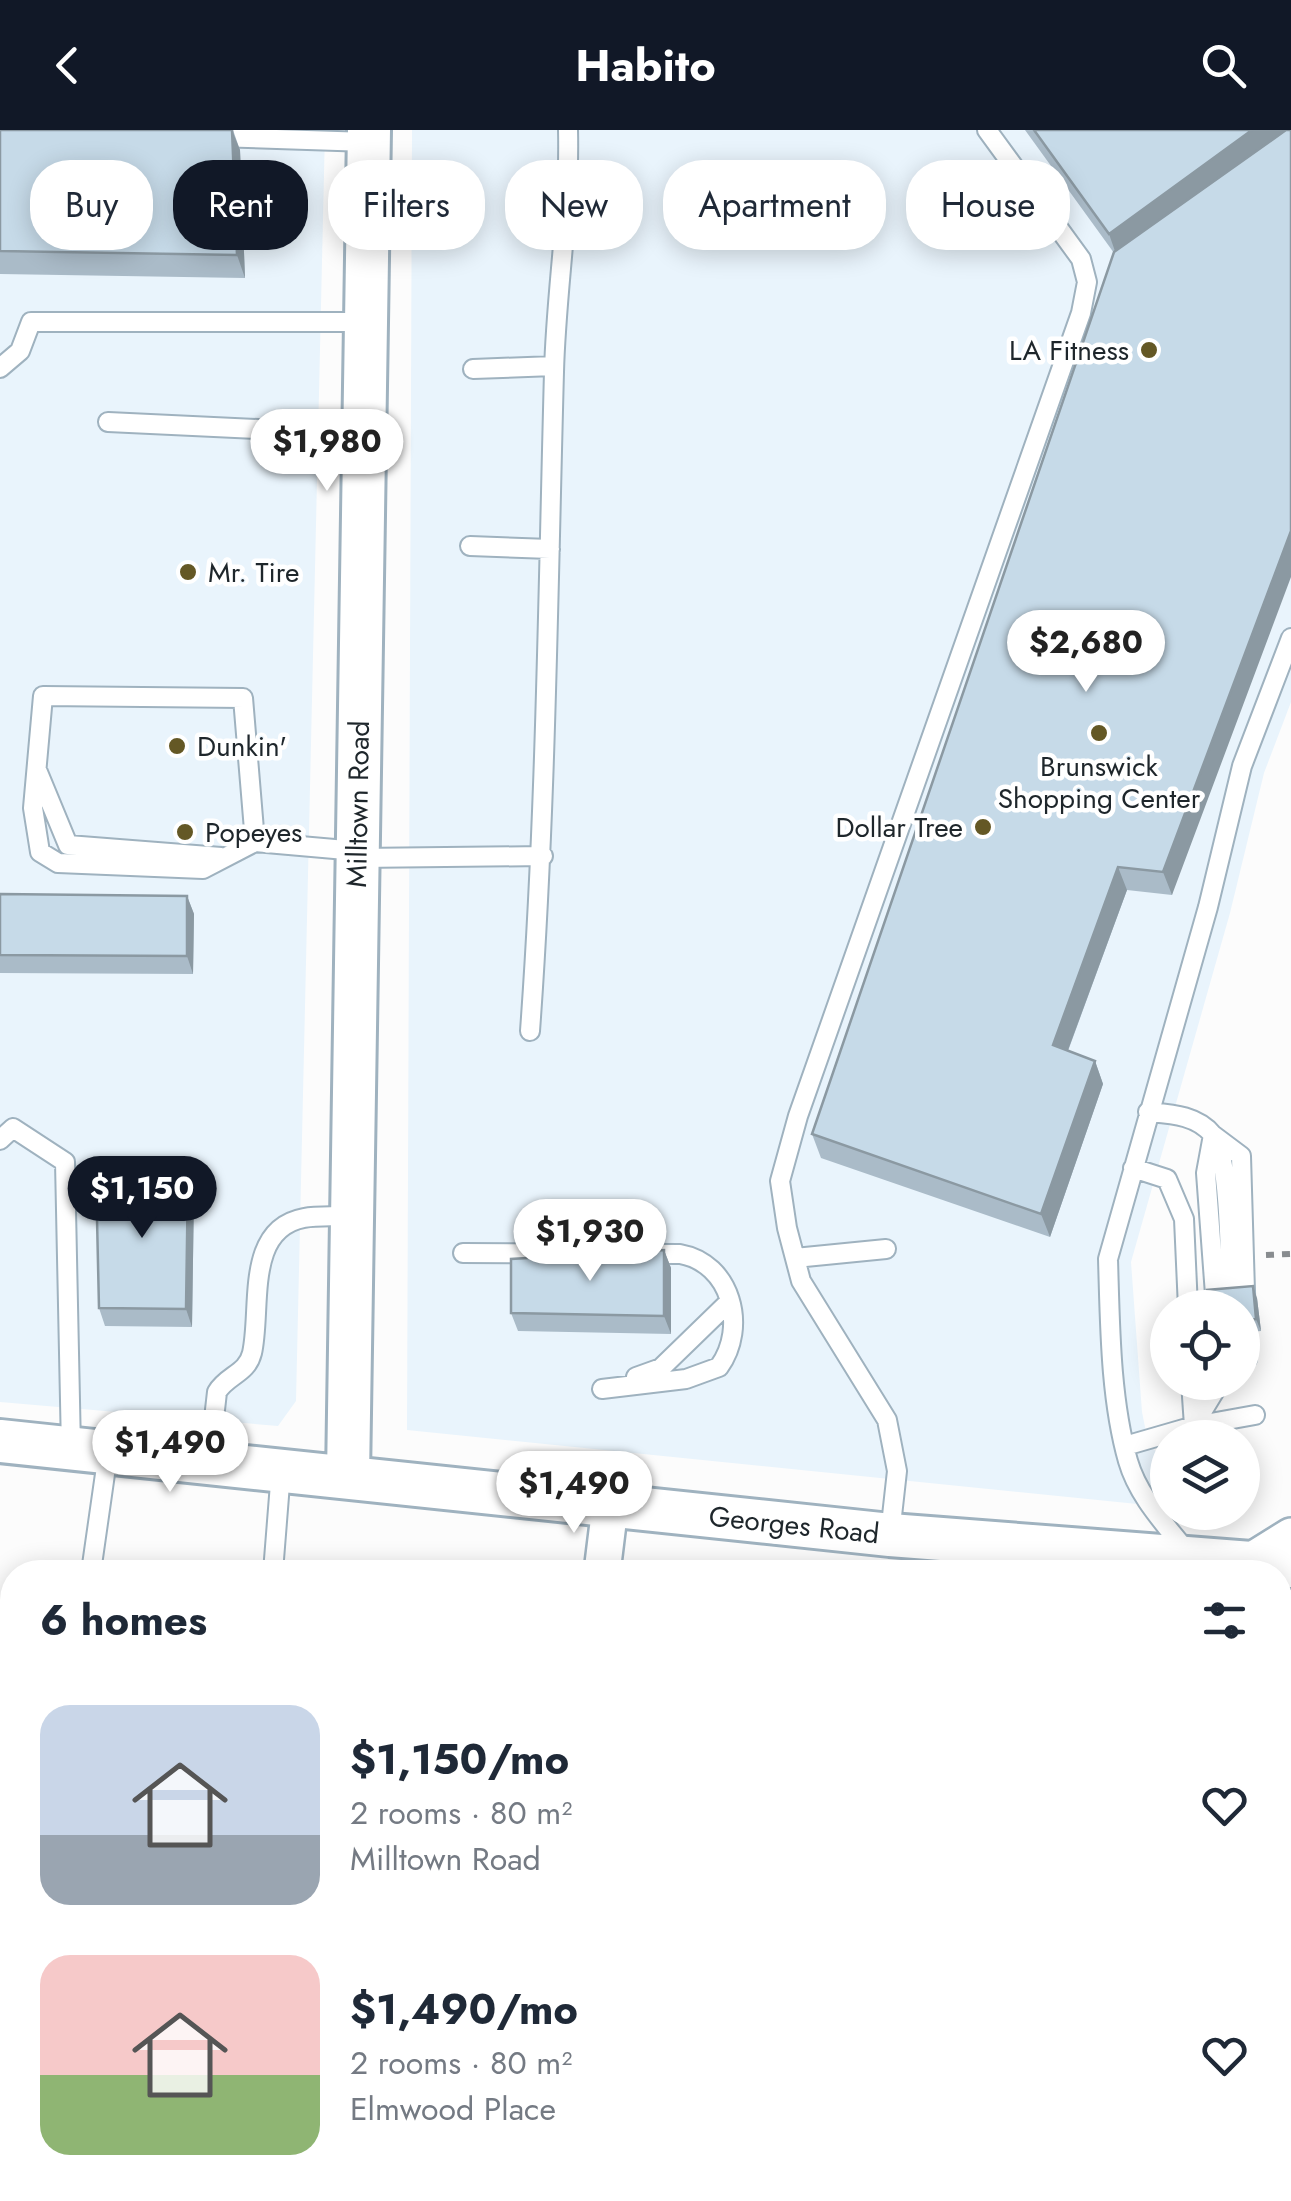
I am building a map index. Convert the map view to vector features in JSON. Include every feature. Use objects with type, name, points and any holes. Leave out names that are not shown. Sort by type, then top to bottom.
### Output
[{"type":"street","name":"Milltown Road","points":[[348,1478],[368,136]]},
{"type":"street","name":"Georges Road","points":[[0,1441],[610,1507],[893,1554],[1039,1560]]},
{"type":"street","points":[[603,1560],[610,1507]]},
{"type":"street","points":[[1234,1560],[1291,1536]]},
{"type":"lane","points":[[530,1032],[543,856],[554,366],[570,196],[568,130]]},
{"type":"lane","points":[[893,1554],[897,1471],[887,1420],[801,1281],[780,1181],[798,1116],[1075,332],[1087,282],[1081,259],[987,130]]},
{"type":"lane","points":[[194,136],[368,136]]},
{"type":"lane","points":[[0,368],[20,351],[31,322],[366,322]]},
{"type":"lane","points":[[473,369],[554,366]]},
{"type":"lane","points":[[108,422],[364,434]]},
{"type":"lane","points":[[470,546],[550,549]]},
{"type":"lane","points":[[1216,1560],[1150,1506],[1128,1462],[1108,1259],[1208,907],[1242,766],[1291,638]]},
{"type":"lane","points":[[255,842],[244,698],[43,696],[33,808],[40,852],[58,863],[203,870],[255,842],[358,855],[543,856]]},
{"type":"lane","points":[[36,769],[68,845],[222,857]]},
{"type":"lane","points":[[1148,1112],[1185,1115],[1241,1156],[1246,1290]]},
{"type":"lane","points":[[0,1140],[13,1128],[65,1162],[90,1450],[91,1560]]},
{"type":"lane","points":[[1213,1135],[1206,1173],[1215,1290]]},
{"type":"lane","points":[[1213,1135],[1224,1159],[1230,1290]]},
{"type":"lane","points":[[1133,1168],[1168,1180],[1184,1220],[1187,1290]]},
{"type":"lane","points":[[210,1463],[217,1392],[231,1376],[242,1372],[252,1356],[261,1256],[287,1223],[304,1218],[352,1216]]},
{"type":"lane","points":[[795,1258],[886,1249]]},
{"type":"lane","points":[[463,1253],[691,1256],[702,1258],[718,1272],[728,1302],[734,1334],[719,1367],[686,1379],[602,1389],[661,1368],[728,1302]]},
{"type":"lane","points":[[1231,1420],[1255,1416]]},
{"type":"lane","points":[[1125,1446],[1150,1439]]},
{"type":"lane","points":[[274,1560],[281,1470]]},
{"type":"shaded area","points":[[0,130],[325,130],[296,1401],[278,1426],[0,1402]]},
{"type":"shaded area","points":[[412,130],[1291,130],[1291,702],[1264,773],[1230,913],[1131,1262],[1142,1412],[1150,1444],[1150,1505],[407,1430],[412,250],[485,250],[485,160],[412,160]]},
{"type":"building","points":[[0,130],[232,130],[233,160],[173,160],[173,250],[237,250],[237,255],[0,251]]},
{"type":"building","points":[[1034,130],[1252,130],[1109,234],[1070,180],[1070,160],[1056,160]]},
{"type":"building","name":"Brunswick Shopping Center","points":[[1291,130],[1291,531],[1163,872],[1118,867],[1053,1045],[1095,1061],[1041,1214],[812,1134],[1114,252]]},
{"type":"building","points":[[0,894],[187,896],[187,956],[0,955]]},
{"type":"building","points":[[96,1174],[188,1174],[186,1309],[99,1308]]},
{"type":"building","points":[[664,1250],[664,1316],[511,1313],[511,1259]]},
{"type":"building","points":[[1253,1286],[1253,1290],[1207,1290]]},
{"type":"place","name":"LA Fitness","points":[[1149,350]]},
{"type":"place","name":"Mr. Tire","points":[[188,572]]},
{"type":"place","name":"Brunswick Shopping Center","points":[[1099,733]]},
{"type":"place","name":"Dunkin'","points":[[177,746]]},
{"type":"place","name":"Dollar Tree","points":[[983,827]]},
{"type":"place","name":"Popeyes","points":[[185,832]]}]
